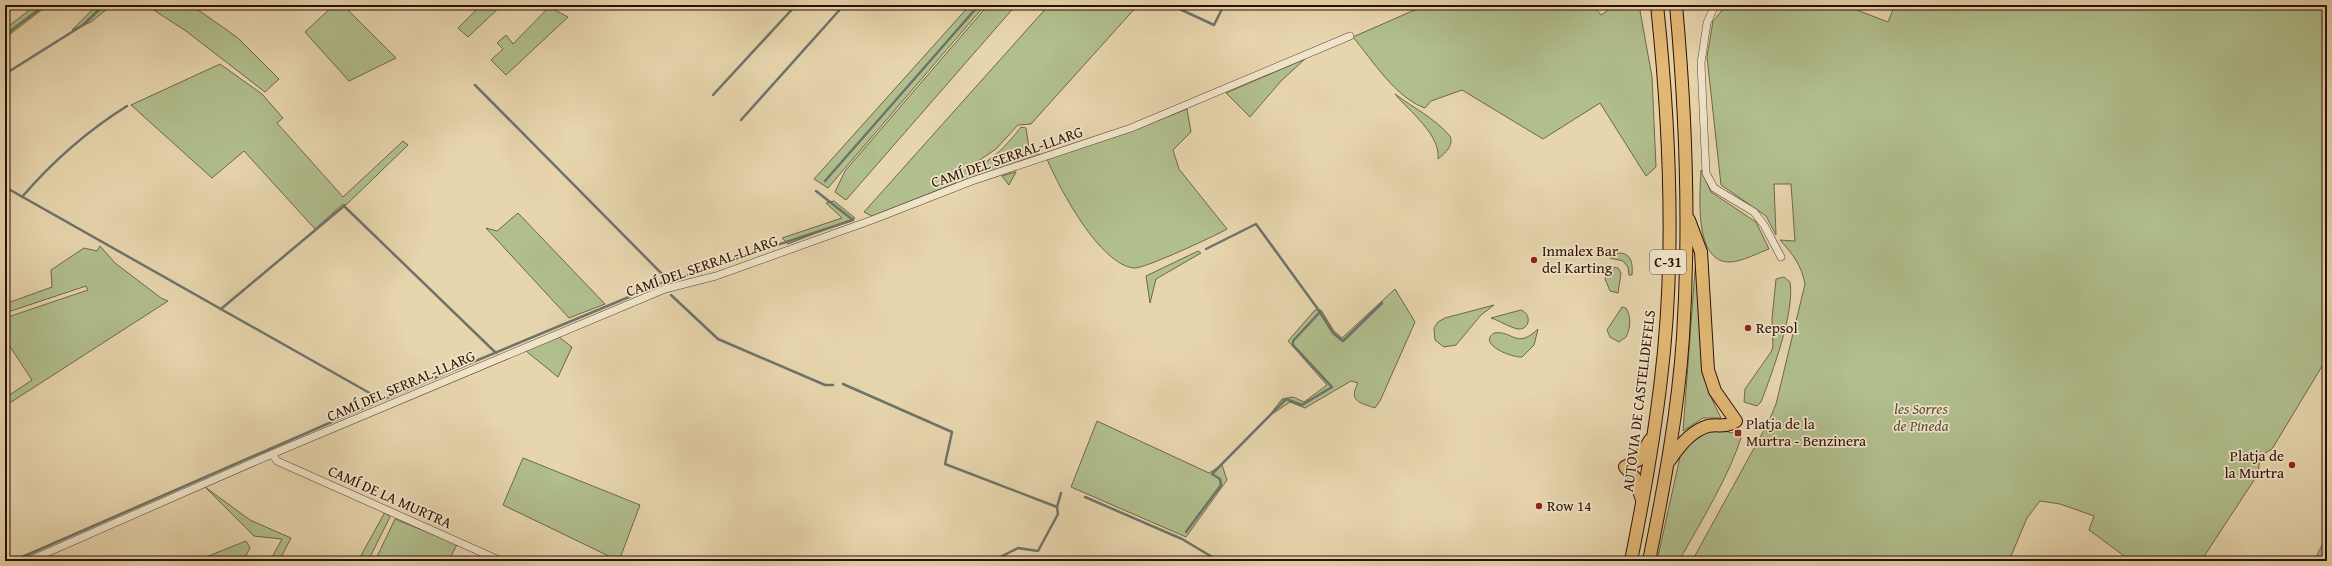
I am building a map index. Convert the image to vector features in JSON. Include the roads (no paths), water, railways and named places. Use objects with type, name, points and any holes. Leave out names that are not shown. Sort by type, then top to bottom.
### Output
[{"type":"highway","name":"AUTOVIA DE CASTELLDEFELS","points":[[1631,561],[1643,503],[1662,378],[1667,306],[1669,197],[1666,108],[1657,5]]},
{"type":"highway","name":"C-31","points":[[1649,561],[1668,462],[1683,337],[1687,214],[1683,105],[1676,5]]},
{"type":"highway","points":[[1668,462],[1692,434],[1708,426],[1724,426],[1736,421],[1715,391],[1708,370],[1701,252],[1687,214]]},
{"type":"highway","points":[[1643,503],[1635,478],[1625,467],[1638,460],[1654,431]]},
{"type":"street","points":[[1715,5],[1708,23],[1701,63],[1706,173],[1714,188],[1754,212],[1764,225],[1781,257]]},
{"type":"street","name":"CAMÍ DEL SERRAL-LLARG","points":[[28,561],[272,454],[665,289],[716,276],[872,220],[972,181],[1131,128],[1350,36]]},
{"type":"street","name":"CAMÍ DE LA MURTRA","points":[[272,454],[277,461],[501,561]]},
{"type":"water","points":[[2327,535],[2327,561],[2314,561]]},
{"type":"waterway","points":[[5,35],[45,5]]},
{"type":"waterway","points":[[5,74],[83,25],[104,5]]},
{"type":"waterway","points":[[713,95],[796,5]]},
{"type":"waterway","points":[[741,120],[844,5]]},
{"type":"waterway","points":[[825,181],[979,5]]},
{"type":"waterway","points":[[1171,5],[1214,25],[1224,5]]},
{"type":"waterway","points":[[475,85],[669,281]]},
{"type":"waterway","points":[[22,197],[71,147],[127,106]]},
{"type":"waterway","points":[[5,187],[382,400]]},
{"type":"waterway","points":[[13,561],[382,400],[665,282],[853,220],[816,191]]},
{"type":"waterway","points":[[221,309],[344,206],[496,353]]},
{"type":"waterway","points":[[1206,249],[1256,224],[1320,312]]},
{"type":"waterway","points":[[671,295],[718,339],[825,385],[833,385]]},
{"type":"waterway","points":[[1186,532],[1221,485],[1220,479],[1212,474],[1286,399],[1302,405],[1332,387],[1293,345],[1293,341],[1320,312],[1333,333],[1343,341],[1382,303]]},
{"type":"waterway","points":[[843,384],[952,432],[945,464],[1057,507]]},
{"type":"waterway","points":[[992,561],[1018,548],[1038,551],[1058,514],[1057,507],[1061,493]]},
{"type":"waterway","points":[[1085,497],[1182,539],[1219,561]]},
{"type":"place","name":"Inmalex Bar del Karting","points":[[1534,260]]},
{"type":"place","name":"Repsol","points":[[1748,328]]},
{"type":"place","name":"Platja de la Murtra - Benzinera","points":[[1738,433]]},
{"type":"place","name":"Platja de la Murtra","points":[[2292,465]]},
{"type":"place","name":"Row 14","points":[[1539,506]]},
{"type":"park label","name":"les Sorres de Pineda","points":[[1921,418]]}]
